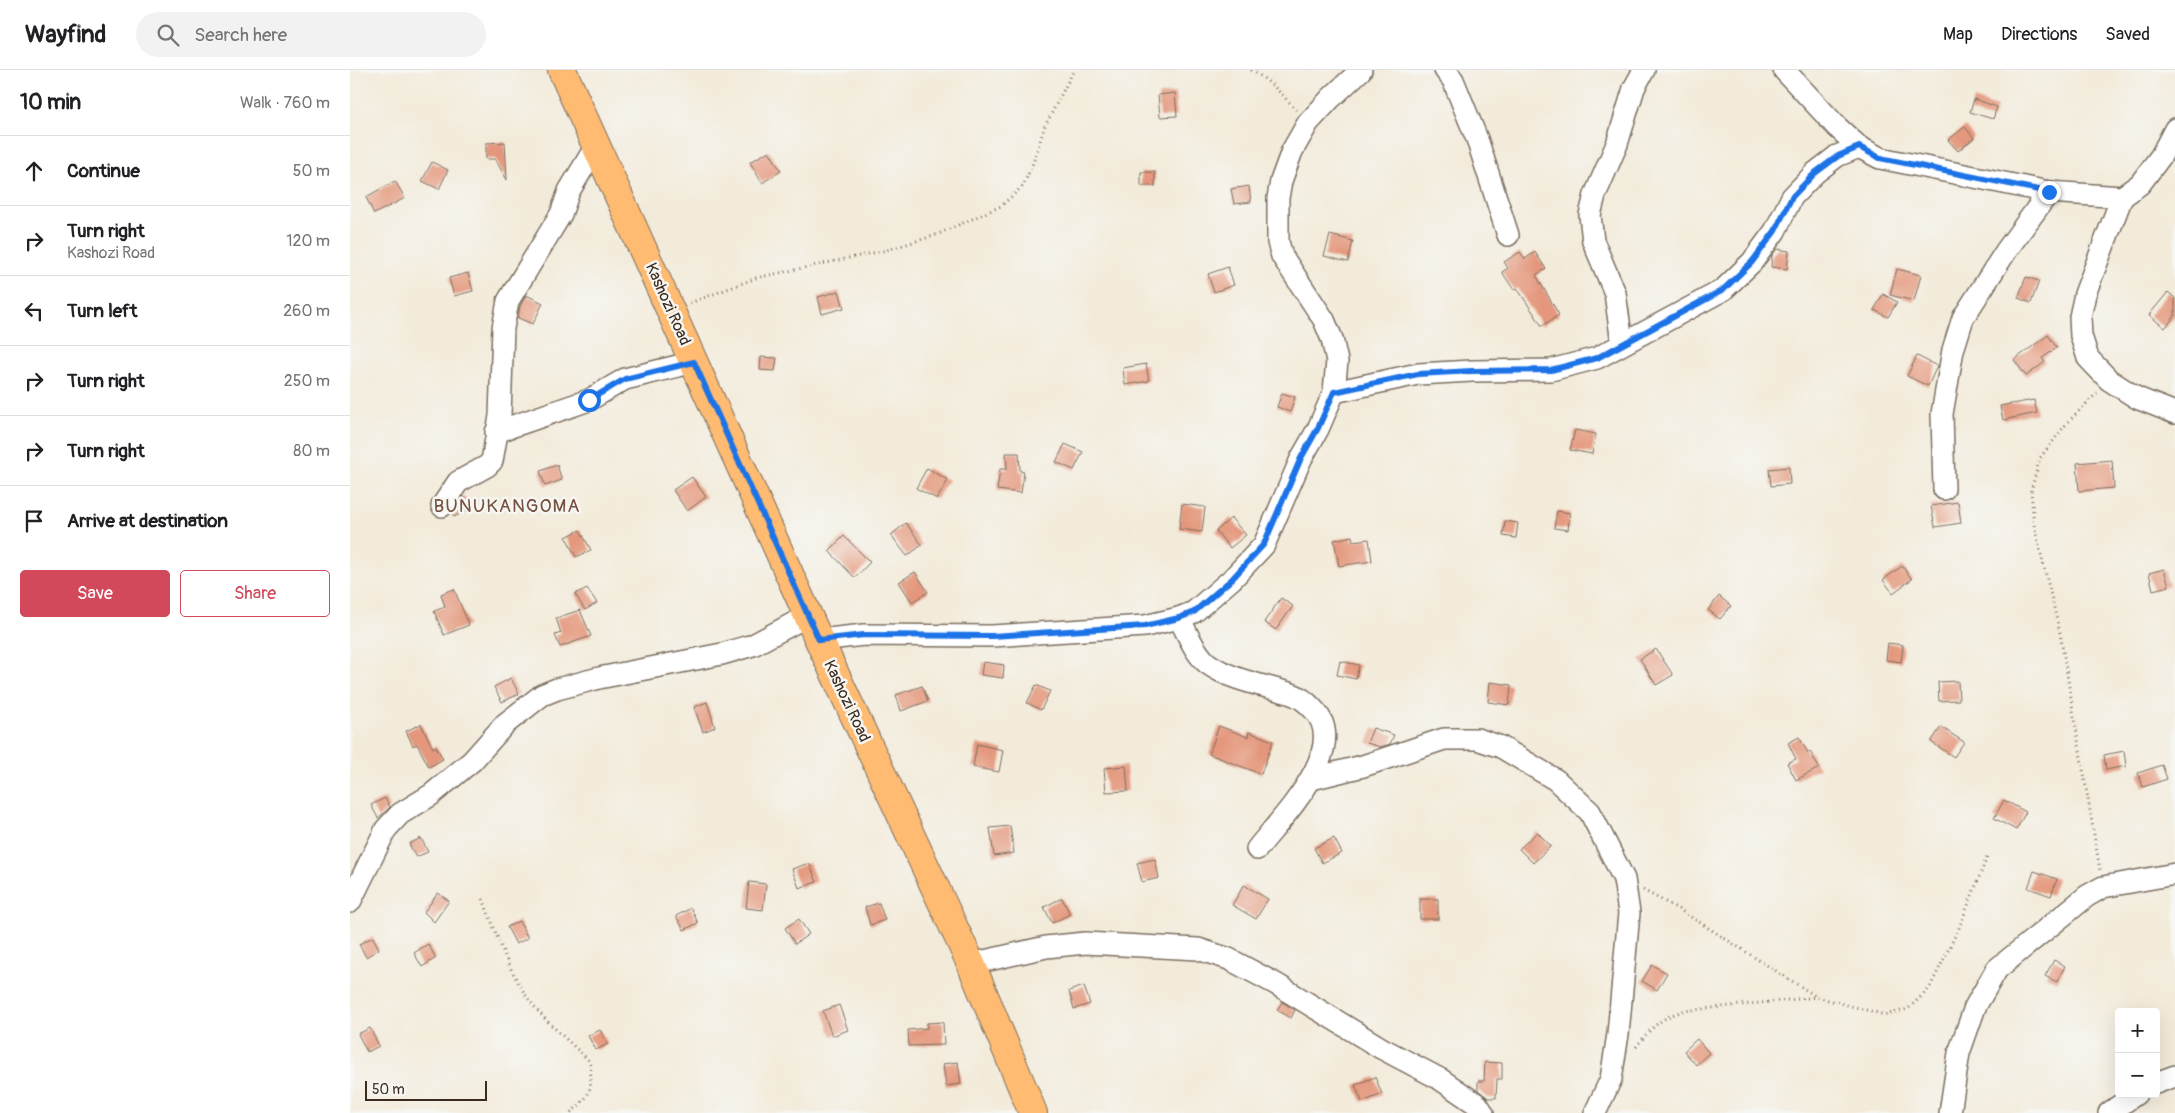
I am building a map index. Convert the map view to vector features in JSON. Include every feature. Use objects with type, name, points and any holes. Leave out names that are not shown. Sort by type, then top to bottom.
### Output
[{"type":"main road","name":"Kashozi Road","points":[[562,70],[819,640],[971,964],[1033,1113]]},
{"type":"street","points":[[819,640],[864,635],[992,636],[1145,626],[1179,618],[1194,612],[1232,579],[1264,544],[1301,458],[1318,428],[1334,392],[1337,361],[1332,339],[1324,320],[1282,256],[1278,242],[1277,220],[1281,180],[1292,150],[1308,124],[1331,98],[1361,70]]},
{"type":"street","points":[[1445,70],[1453,80],[1477,139],[1508,235]]},
{"type":"street","points":[[1622,343],[1615,293],[1593,241],[1590,215],[1595,195],[1617,144],[1634,88],[1644,70]]},
{"type":"street","points":[[1784,70],[1837,127],[1859,147],[1880,158],[2049,192],[2122,197]]},
{"type":"street","points":[[2175,129],[2161,156],[2140,184],[2122,197],[2085,294],[2080,317],[2081,336],[2088,358],[2109,380],[2137,398],[2175,413]]},
{"type":"street","points":[[442,506],[458,482],[487,466],[492,461],[500,416],[503,328],[508,301],[561,214],[569,191],[596,146]]},
{"type":"street","points":[[1334,392],[1418,374],[1551,370],[1597,358],[1723,290],[1752,262],[1775,231],[1792,197],[1822,167],[1838,156],[1859,147]]},
{"type":"street","points":[[1944,489],[1942,414],[1953,350],[1963,318],[2006,251],[2049,192]]},
{"type":"street","points":[[496,432],[589,400],[625,379],[694,362]]},
{"type":"street","points":[[350,902],[386,829],[400,814],[432,795],[472,761],[505,724],[542,695],[599,678],[722,654],[753,645],[809,615]]},
{"type":"street","points":[[1179,618],[1197,651],[1207,663],[1254,683],[1292,694],[1308,704],[1318,714],[1324,724],[1325,739],[1322,757],[1311,779],[1257,849]]},
{"type":"street","points":[[1311,779],[1363,766],[1444,739],[1477,739],[1501,747],[1556,780],[1590,812],[1624,879],[1629,912],[1618,1034],[1611,1079],[1595,1113]]},
{"type":"street","points":[[1950,1113],[1959,1053],[1976,1008],[1997,969],[2087,896],[2103,887],[2175,874]]},
{"type":"street","points":[[971,964],[1046,948],[1086,943],[1198,949],[1230,959],[1276,984],[1381,1048],[1440,1079],[1478,1105],[1482,1113]]},
{"type":"street","points":[[2160,1082],[2175,1076]]},
{"type":"street","points":[[2109,1113],[2130,1098]]},
{"type":"path","points":[[671,310],[756,278],[904,245],[936,235],[1000,206],[1023,186],[1046,126],[1074,70]]},
{"type":"path","points":[[1252,70],[1282,93],[1308,124]]},
{"type":"path","points":[[2103,887],[2060,634],[2034,524],[2031,491],[2040,458],[2068,423],[2109,380]]},
{"type":"path","points":[[1624,879],[1680,910],[1817,998],[1885,1015],[1908,1009],[1929,989],[1959,928],[1988,855]]},
{"type":"path","points":[[483,899],[509,963],[530,1001],[556,1031],[590,1062],[590,1091],[586,1100],[570,1113]]},
{"type":"path","points":[[1635,1048],[1652,1028],[1667,1016],[1683,1011],[1817,998]]},
{"type":"building","points":[[1175,93],[1177,116],[1160,117],[1158,95]]},
{"type":"building","points":[[1974,99],[1997,107],[1993,119],[1970,112]]},
{"type":"building","points":[[1965,127],[1974,138],[1958,151],[1948,140]]},
{"type":"building","points":[[505,142],[507,180],[495,159],[486,159],[486,143]]},
{"type":"building","points":[[769,151],[781,171],[762,183],[750,162]]},
{"type":"building","points":[[432,162],[448,170],[439,189],[422,181]]},
{"type":"building","points":[[1141,172],[1155,172],[1155,186],[1141,186]]},
{"type":"building","points":[[395,181],[405,198],[374,214],[366,197]]},
{"type":"building","points":[[1249,186],[1251,202],[1234,204],[1231,189]]},
{"type":"building","points":[[1330,235],[1353,241],[1348,262],[1324,256]]},
{"type":"building","points":[[1777,249],[1789,251],[1787,269],[1771,267],[1772,255]]},
{"type":"building","points":[[1520,252],[1525,259],[1535,252],[1546,269],[1536,275],[1559,315],[1542,326],[1517,288],[1514,290],[1502,272],[1508,268],[1504,262]]},
{"type":"building","points":[[1228,267],[1234,285],[1214,292],[1208,274]]},
{"type":"building","points":[[1897,269],[1921,275],[1914,301],[1890,295]]},
{"type":"building","points":[[468,273],[473,291],[454,296],[449,278]]},
{"type":"building","points":[[2026,277],[2039,281],[2031,303],[2018,298]]},
{"type":"building","points":[[839,291],[844,308],[822,314],[818,297]]},
{"type":"building","points":[[2168,292],[2175,298],[2175,316],[2165,328],[2149,315]]},
{"type":"building","points":[[1883,294],[1897,302],[1888,317],[1874,310]]},
{"type":"building","points":[[526,295],[543,303],[533,324],[518,318],[520,306]]},
{"type":"building","points":[[2048,335],[2057,348],[2042,358],[2045,362],[2026,376],[2014,360]]},
{"type":"building","points":[[1917,356],[1937,366],[1928,386],[1907,376]]},
{"type":"building","points":[[761,357],[777,358],[775,371],[760,370]]},
{"type":"building","points":[[1146,364],[1149,381],[1125,385],[1123,368]]},
{"type":"building","points":[[1282,393],[1295,397],[1290,412],[1277,407]]},
{"type":"building","points":[[2034,400],[2037,413],[2003,420],[2000,406]]},
{"type":"building","points":[[1575,430],[1596,434],[1592,454],[1570,450]]},
{"type":"building","points":[[1065,444],[1083,452],[1074,470],[1056,462]]},
{"type":"building","points":[[1006,453],[1019,453],[1020,471],[1024,472],[1021,493],[997,490],[1000,469],[1007,469]]},
{"type":"building","points":[[2112,460],[2114,488],[2079,491],[2077,463]]},
{"type":"building","points":[[557,465],[562,480],[545,486],[540,471]]},
{"type":"building","points":[[1789,467],[1790,484],[1771,486],[1769,469]]},
{"type":"building","points":[[927,468],[948,480],[937,499],[916,488]]},
{"type":"building","points":[[692,477],[706,497],[687,511],[673,490]]},
{"type":"building","points":[[464,496],[470,509],[454,517],[452,513]]},
{"type":"building","points":[[1958,502],[1961,523],[1935,527],[1931,506]]},
{"type":"building","points":[[1182,504],[1205,507],[1202,532],[1179,529]]},
{"type":"building","points":[[1557,511],[1570,513],[1568,530],[1554,528]]},
{"type":"building","points":[[1231,518],[1246,535],[1230,548],[1216,531]]},
{"type":"building","points":[[1505,521],[1518,523],[1516,538],[1503,536]]},
{"type":"building","points":[[906,523],[922,545],[907,556],[891,535]]},
{"type":"building","points":[[580,530],[591,550],[576,557],[566,537]]},
{"type":"building","points":[[844,536],[870,562],[855,578],[829,551]]},
{"type":"building","points":[[1352,536],[1353,541],[1369,539],[1372,561],[1339,566],[1334,540]]},
{"type":"building","points":[[1902,566],[1912,579],[1893,593],[1883,580]]},
{"type":"building","points":[[2164,569],[2169,586],[2153,590],[2149,573]]},
{"type":"building","points":[[915,572],[928,592],[912,602],[899,582]]},
{"type":"building","points":[[587,588],[597,603],[585,610],[575,594]]},
{"type":"building","points":[[454,589],[469,625],[444,635],[434,611],[445,607],[441,594]]},
{"type":"building","points":[[1719,596],[1731,606],[1720,619],[1708,610]]},
{"type":"building","points":[[1281,598],[1293,606],[1276,630],[1264,622]]},
{"type":"building","points":[[580,610],[591,636],[560,647],[555,635],[561,633],[556,618]]},
{"type":"building","points":[[1888,643],[1903,645],[1901,662],[1886,660]]},
{"type":"building","points":[[1656,649],[1673,675],[1656,685],[1640,659]]},
{"type":"building","points":[[1340,661],[1359,665],[1356,679],[1337,675]]},
{"type":"building","points":[[983,662],[1004,665],[1003,678],[981,675]]},
{"type":"building","points":[[511,678],[519,694],[502,702],[494,687]]},
{"type":"building","points":[[1958,681],[1959,700],[1939,701],[1938,682]]},
{"type":"building","points":[[1490,682],[1511,685],[1509,705],[1488,702]]},
{"type":"building","points":[[1036,685],[1050,691],[1041,710],[1027,703]]},
{"type":"building","points":[[922,686],[928,701],[901,711],[896,695]]},
{"type":"building","points":[[707,702],[715,727],[703,732],[694,707]]},
{"type":"building","points":[[421,724],[433,748],[436,746],[443,759],[429,767],[417,744],[413,746],[406,731]]},
{"type":"building","points":[[1219,726],[1248,737],[1249,732],[1273,741],[1261,774],[1209,754]]},
{"type":"building","points":[[1941,727],[1964,742],[1954,757],[1931,742]]},
{"type":"building","points":[[1373,728],[1394,735],[1390,744],[1380,747],[1367,743]]},
{"type":"building","points":[[1799,737],[1808,753],[1810,751],[1819,768],[1796,780],[1787,763],[1796,759],[1788,743]]},
{"type":"building","points":[[977,744],[1003,750],[999,772],[973,767]]},
{"type":"building","points":[[2124,751],[2126,766],[2106,770],[2104,755]]},
{"type":"building","points":[[2162,765],[2167,779],[2143,787],[2138,773]]},
{"type":"building","points":[[1126,766],[1128,791],[1106,792],[1104,768]]},
{"type":"building","points":[[385,798],[390,807],[378,818],[371,805]]},
{"type":"building","points":[[2004,800],[2026,812],[2016,830],[1994,818]]},
{"type":"building","points":[[1010,826],[1014,853],[994,856],[990,828]]},
{"type":"building","points":[[1537,832],[1551,846],[1533,863],[1519,849]]},
{"type":"building","points":[[421,838],[428,852],[416,857],[409,844]]},
{"type":"building","points":[[1334,838],[1342,853],[1322,863],[1314,848]]},
{"type":"building","points":[[1155,859],[1159,878],[1142,882],[1137,863]]},
{"type":"building","points":[[809,863],[817,882],[799,888],[792,869]]},
{"type":"building","points":[[2034,871],[2057,879],[2051,896],[2028,888]]},
{"type":"building","points":[[749,882],[766,884],[763,910],[746,908]]},
{"type":"building","points":[[1244,885],[1268,899],[1256,919],[1232,905]]},
{"type":"building","points":[[438,893],[449,901],[434,922],[424,912]]},
{"type":"building","points":[[1062,898],[1070,914],[1052,923],[1044,907]]},
{"type":"building","points":[[1420,899],[1438,899],[1438,919],[1420,919]]},
{"type":"building","points":[[879,903],[885,920],[870,925],[865,907]]},
{"type":"building","points":[[691,908],[698,923],[684,930],[676,916]]},
{"type":"building","points":[[799,919],[809,934],[795,944],[785,928]]},
{"type":"building","points":[[519,921],[528,938],[516,944],[507,927]]},
{"type":"building","points":[[373,937],[379,949],[366,957],[359,944]]},
{"type":"building","points":[[428,944],[436,958],[422,967],[414,953]]},
{"type":"building","points":[[2054,960],[2065,966],[2057,982],[2045,976]]},
{"type":"building","points":[[1652,965],[1667,973],[1657,990],[1642,981]]},
{"type":"building","points":[[1084,986],[1090,1004],[1074,1009],[1069,991]]},
{"type":"building","points":[[1282,1002],[1295,1010],[1291,1018],[1277,1010]]},
{"type":"building","points":[[839,1005],[848,1030],[832,1036],[823,1011]]},
{"type":"building","points":[[943,1022],[944,1045],[909,1046],[908,1030],[927,1028],[927,1023]]},
{"type":"building","points":[[370,1028],[379,1046],[367,1052],[358,1034]]},
{"type":"building","points":[[600,1030],[608,1044],[596,1050],[588,1036]]},
{"type":"building","points":[[1697,1039],[1709,1053],[1696,1065],[1684,1051]]},
{"type":"building","points":[[958,1062],[961,1084],[946,1086],[943,1064]]},
{"type":"building","points":[[1485,1062],[1502,1063],[1502,1079],[1497,1079],[1496,1098],[1488,1098],[1478,1090],[1478,1081],[1484,1081]]},
{"type":"building","points":[[1375,1077],[1382,1094],[1362,1102],[1355,1085]]},
{"type":"district","name":"BUNUKANGOMA","points":[[507,506]]},
{"type":"route","points":[[589,400],[625,379],[694,362],[819,640],[864,635],[992,636],[1145,626],[1179,618],[1194,612],[1232,579],[1264,544],[1301,458],[1318,428],[1334,392],[1418,374],[1551,370],[1597,358],[1723,290],[1752,262],[1775,231],[1792,197],[1815,173],[1838,156],[1859,147],[1880,158],[2049,192]]}]
